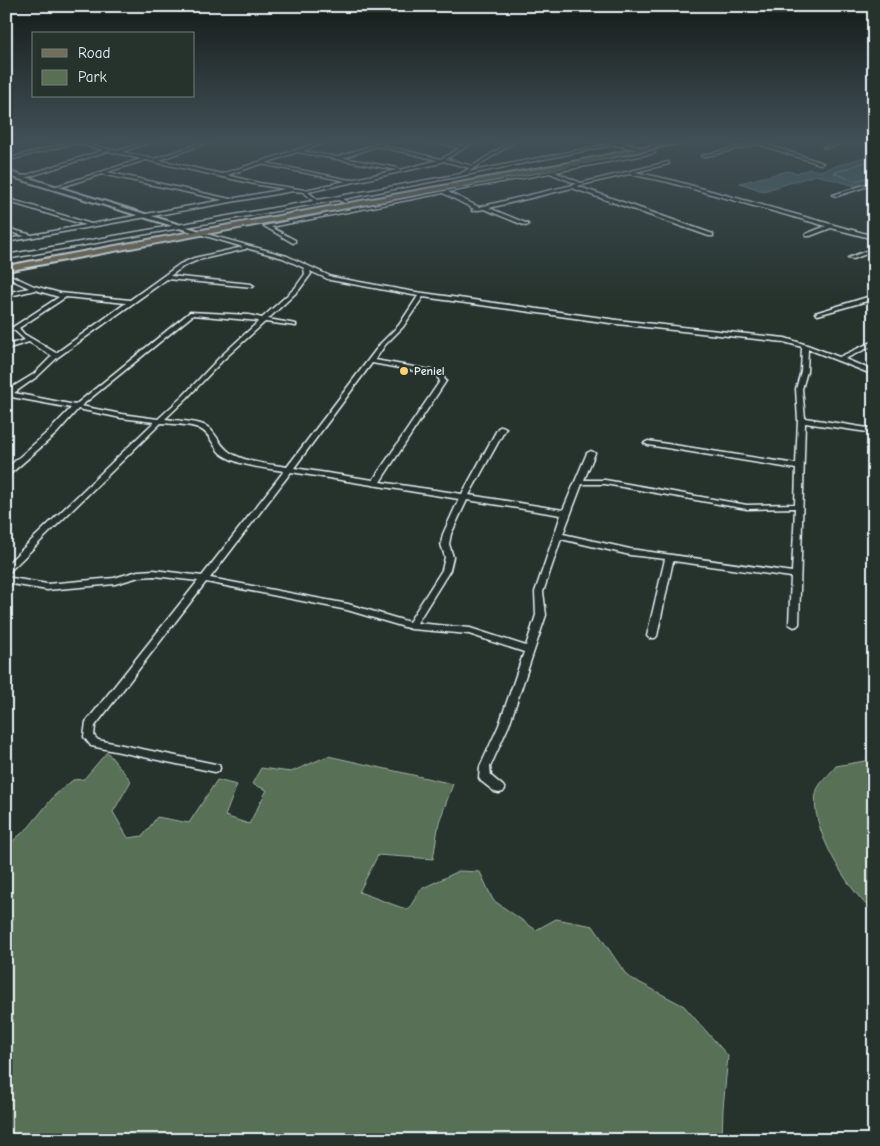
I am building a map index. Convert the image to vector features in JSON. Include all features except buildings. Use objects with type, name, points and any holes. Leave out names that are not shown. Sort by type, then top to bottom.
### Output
[{"type":"main road","points":[[198,232],[375,193]]},
{"type":"main road","points":[[6,267],[423,193]]},
{"type":"street","points":[[77,193],[248,248],[284,257],[336,279],[421,295],[617,322],[764,337],[805,346],[874,373]]},
{"type":"street","points":[[198,193],[232,201]]},
{"type":"street","points":[[6,241],[271,193]]},
{"type":"street","points":[[308,193],[317,202]]},
{"type":"street","points":[[6,257],[373,193]]},
{"type":"street","points":[[292,240],[266,226],[335,210],[435,193]]},
{"type":"street","points":[[447,193],[478,208],[526,225]]},
{"type":"street","points":[[478,208],[537,193]]},
{"type":"street","points":[[595,193],[711,235]]},
{"type":"street","points":[[712,193],[874,238]]},
{"type":"street","points":[[835,195],[840,193]]},
{"type":"street","points":[[6,199],[92,226]]},
{"type":"street","points":[[808,235],[829,227]]},
{"type":"street","points":[[6,229],[33,237]]},
{"type":"street","points":[[7,394],[36,375],[56,356],[191,261],[248,248]]},
{"type":"street","points":[[852,258],[874,249]]},
{"type":"street","points":[[6,570],[159,420],[297,289],[308,274],[307,268]]},
{"type":"street","points":[[6,275],[34,288],[64,296],[132,302]]},
{"type":"street","points":[[166,277],[250,286]]},
{"type":"street","points":[[6,295],[34,288]]},
{"type":"street","points":[[215,768],[95,743],[89,737],[90,726],[290,469],[383,344],[401,326],[421,295]]},
{"type":"street","points":[[6,330],[15,328],[64,296]]},
{"type":"street","points":[[818,313],[874,297]]},
{"type":"street","points":[[6,473],[54,430],[76,407],[192,313],[265,319],[294,325]]},
{"type":"street","points":[[15,328],[56,356]]},
{"type":"street","points":[[6,347],[30,340]]},
{"type":"street","points":[[840,359],[874,343]]},
{"type":"street","points":[[794,624],[797,506],[802,420],[799,389],[804,372],[805,346]]},
{"type":"street","points":[[371,361],[434,372],[443,381],[376,483]]},
{"type":"street","points":[[7,394],[139,419],[201,426],[209,430],[219,447],[228,454],[250,462],[566,513]]},
{"type":"street","points":[[802,420],[874,431]]},
{"type":"street","points":[[411,626],[446,570],[449,557],[445,544],[447,534],[464,497],[502,428]]},
{"type":"street","points":[[648,443],[799,467]]},
{"type":"street","points":[[499,789],[485,778],[485,767],[504,725],[541,615],[539,592],[566,513],[591,453]]},
{"type":"street","points":[[578,482],[605,482],[747,508],[797,506]]},
{"type":"street","points":[[558,536],[630,552],[795,575]]},
{"type":"street","points":[[652,636],[670,557]]},
{"type":"street","points":[[6,580],[48,587],[115,581],[138,574],[154,573],[203,579],[348,607],[411,626],[470,631],[529,650]]},
{"type":"green space","points":[[107,752],[131,781],[113,812],[128,838],[143,836],[157,817],[189,823],[217,780],[237,785],[225,816],[249,824],[267,790],[252,784],[261,768],[291,772],[328,756],[453,784],[439,822],[433,859],[378,855],[359,892],[408,910],[421,889],[459,871],[480,872],[493,900],[536,930],[556,919],[593,926],[627,976],[684,1006],[728,1056],[722,1140],[6,1140],[6,847],[29,827],[55,795],[73,780],[84,779]]},
{"type":"green space","points":[[865,761],[874,762],[874,912],[853,889],[832,856],[818,820],[815,804],[818,787],[836,766]]},
{"type":"place","name":"Peniel","points":[[404,371]]}]
